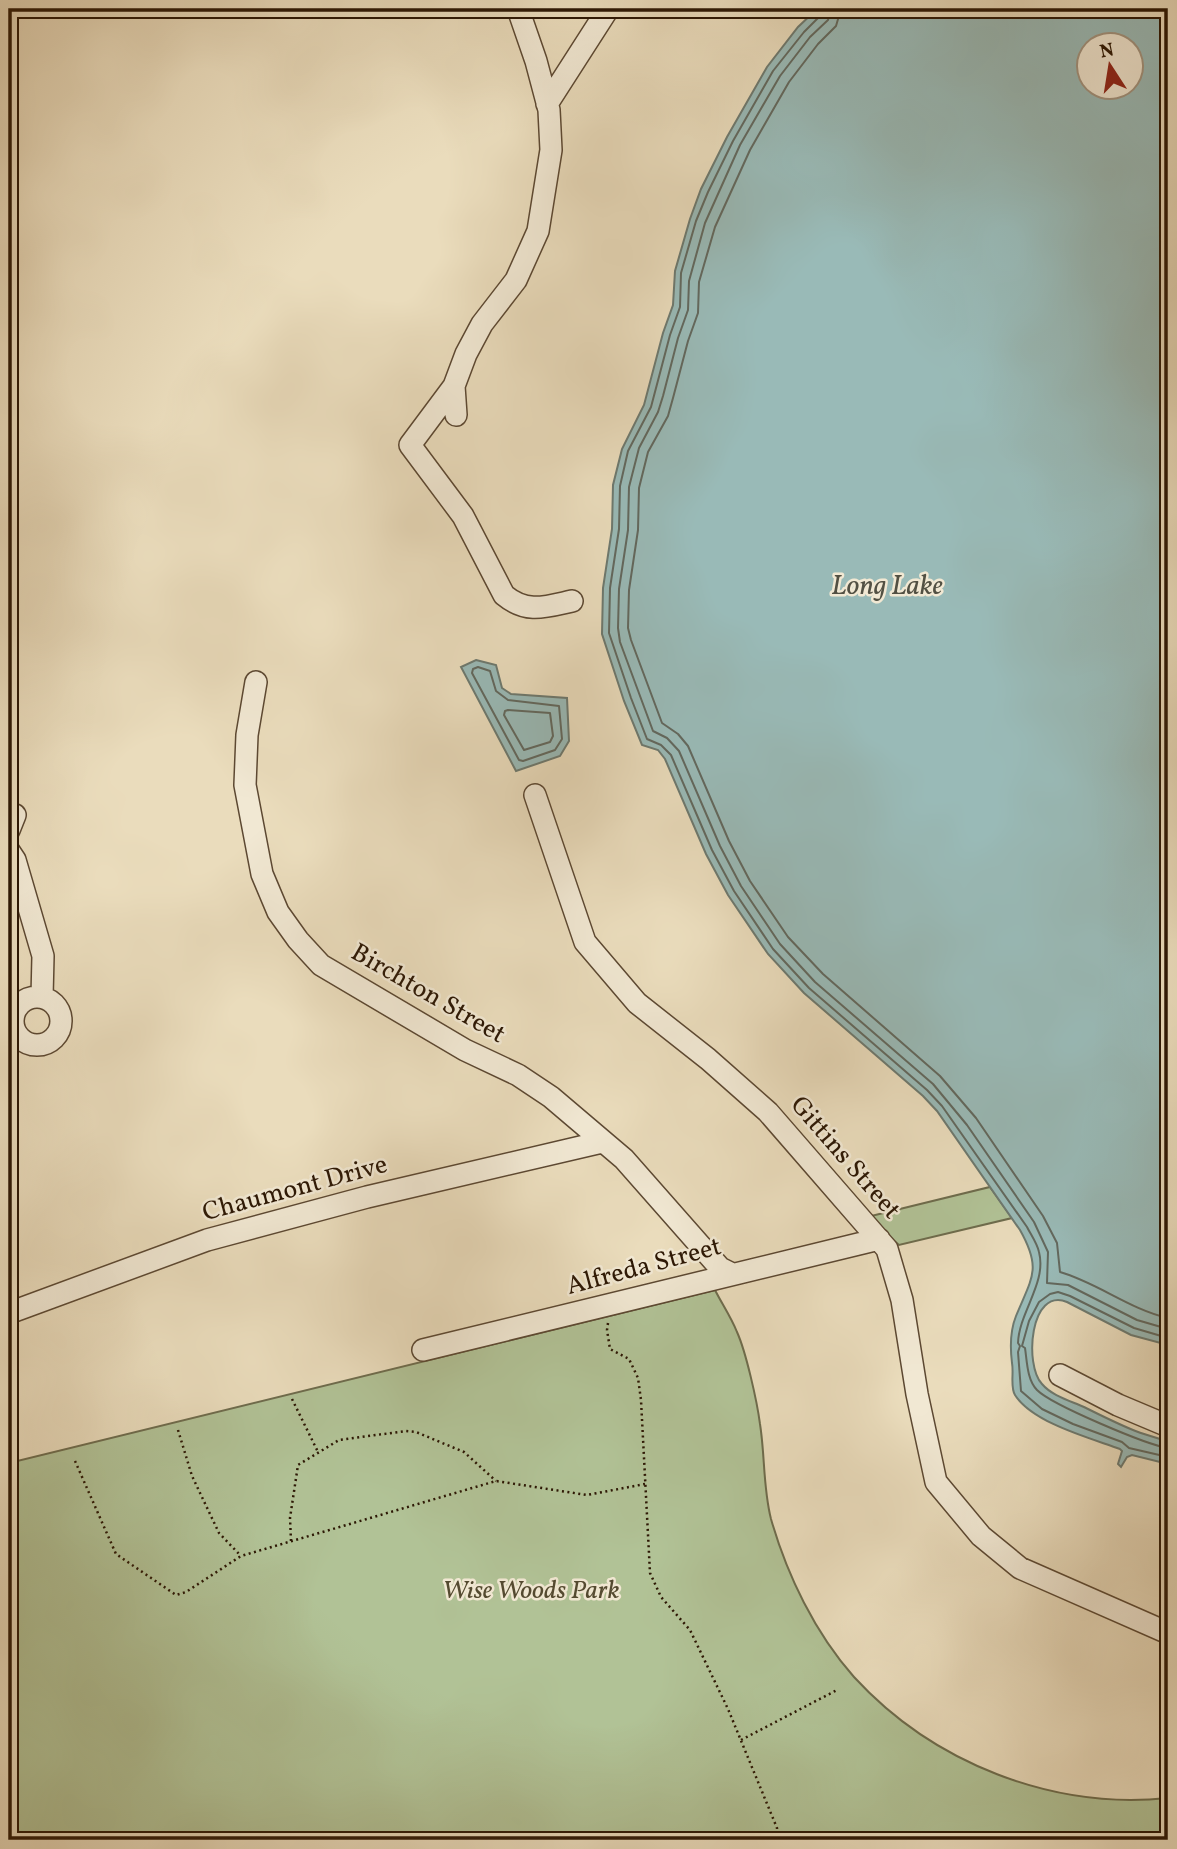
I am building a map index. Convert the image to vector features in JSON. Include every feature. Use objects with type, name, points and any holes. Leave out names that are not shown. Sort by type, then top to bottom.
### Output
[{"type":"street","points":[[518,9],[537,61],[547,104],[551,150],[538,231],[516,280],[482,324],[466,354],[454,386],[410,445],[463,516],[504,595],[513,603],[531,608],[572,601]]},
{"type":"street","points":[[547,104],[608,9]]},
{"type":"street","points":[[454,386],[456,415]]},
{"type":"street","name":"Birchton Street","points":[[256,682],[247,735],[245,785],[262,874],[278,912],[298,940],[321,965],[465,1050],[518,1075],[551,1097],[624,1159],[720,1268],[730,1273]]},
{"type":"street","name":"Gittins Street","points":[[535,795],[585,942],[637,1003],[708,1059],[768,1112],[887,1249],[902,1300],[917,1394],[936,1482],[981,1536],[1020,1568],[1168,1633]]},
{"type":"street","points":[[9,851],[15,860],[43,956],[42,998]]},
{"type":"street","name":"Chaumont Drive","points":[[9,1313],[207,1240],[367,1197],[602,1142]]},
{"type":"street","name":"Alfreda Street","points":[[423,1350],[610,1306],[730,1273],[879,1239]]},
{"type":"street","points":[[1060,1376],[1168,1426]]},
{"type":"path","points":[[610,1306],[607,1331],[610,1349],[627,1356],[638,1378],[650,1573],[661,1597],[690,1630],[741,1740],[777,1828],[777,1840]]},
{"type":"path","points":[[292,1399],[318,1452]]},
{"type":"path","points":[[178,1430],[192,1476],[219,1533],[241,1556]]},
{"type":"path","points":[[291,1541],[290,1518],[296,1470],[300,1462],[339,1440],[412,1431],[464,1452],[496,1481]]},
{"type":"path","points":[[75,1461],[116,1554],[176,1595],[186,1592],[241,1556],[496,1481],[587,1495],[645,1484]]},
{"type":"path","points":[[741,1740],[837,1690]]},
{"type":"green space","points":[[990,1187],[1012,1218],[899,1245],[867,1217]]},
{"type":"green space","name":"Wise Woods Park","points":[[715,1290],[737,1332],[751,1377],[760,1424],[768,1507],[785,1561],[815,1622],[854,1677],[885,1707],[920,1734],[957,1756],[997,1774],[1039,1788],[1081,1796],[1124,1800],[1168,1798],[1168,1840],[9,1840],[9,1463]]},
{"type":"water","name":"Long Lake","points":[[817,9],[1168,9],[1168,1345],[1131,1335],[1067,1302],[1055,1300],[1045,1306],[1038,1316],[1032,1346],[1036,1374],[1046,1388],[1120,1425],[1168,1442],[1168,1464],[1132,1455],[1127,1457],[1121,1467],[1118,1464],[1122,1451],[1120,1449],[1048,1421],[1023,1405],[1015,1395],[1012,1384],[1012,1333],[1030,1282],[1033,1264],[1020,1230],[937,1111],[804,993],[768,954],[728,895],[706,854],[665,759],[658,750],[642,745],[602,634],[603,588],[612,529],[613,485],[622,449],[644,405],[673,305],[675,271],[701,189],[767,67],[798,27]]},
{"type":"water","points":[[476,660],[496,665],[502,688],[511,694],[567,698],[569,741],[560,756],[516,771],[461,667]]}]
